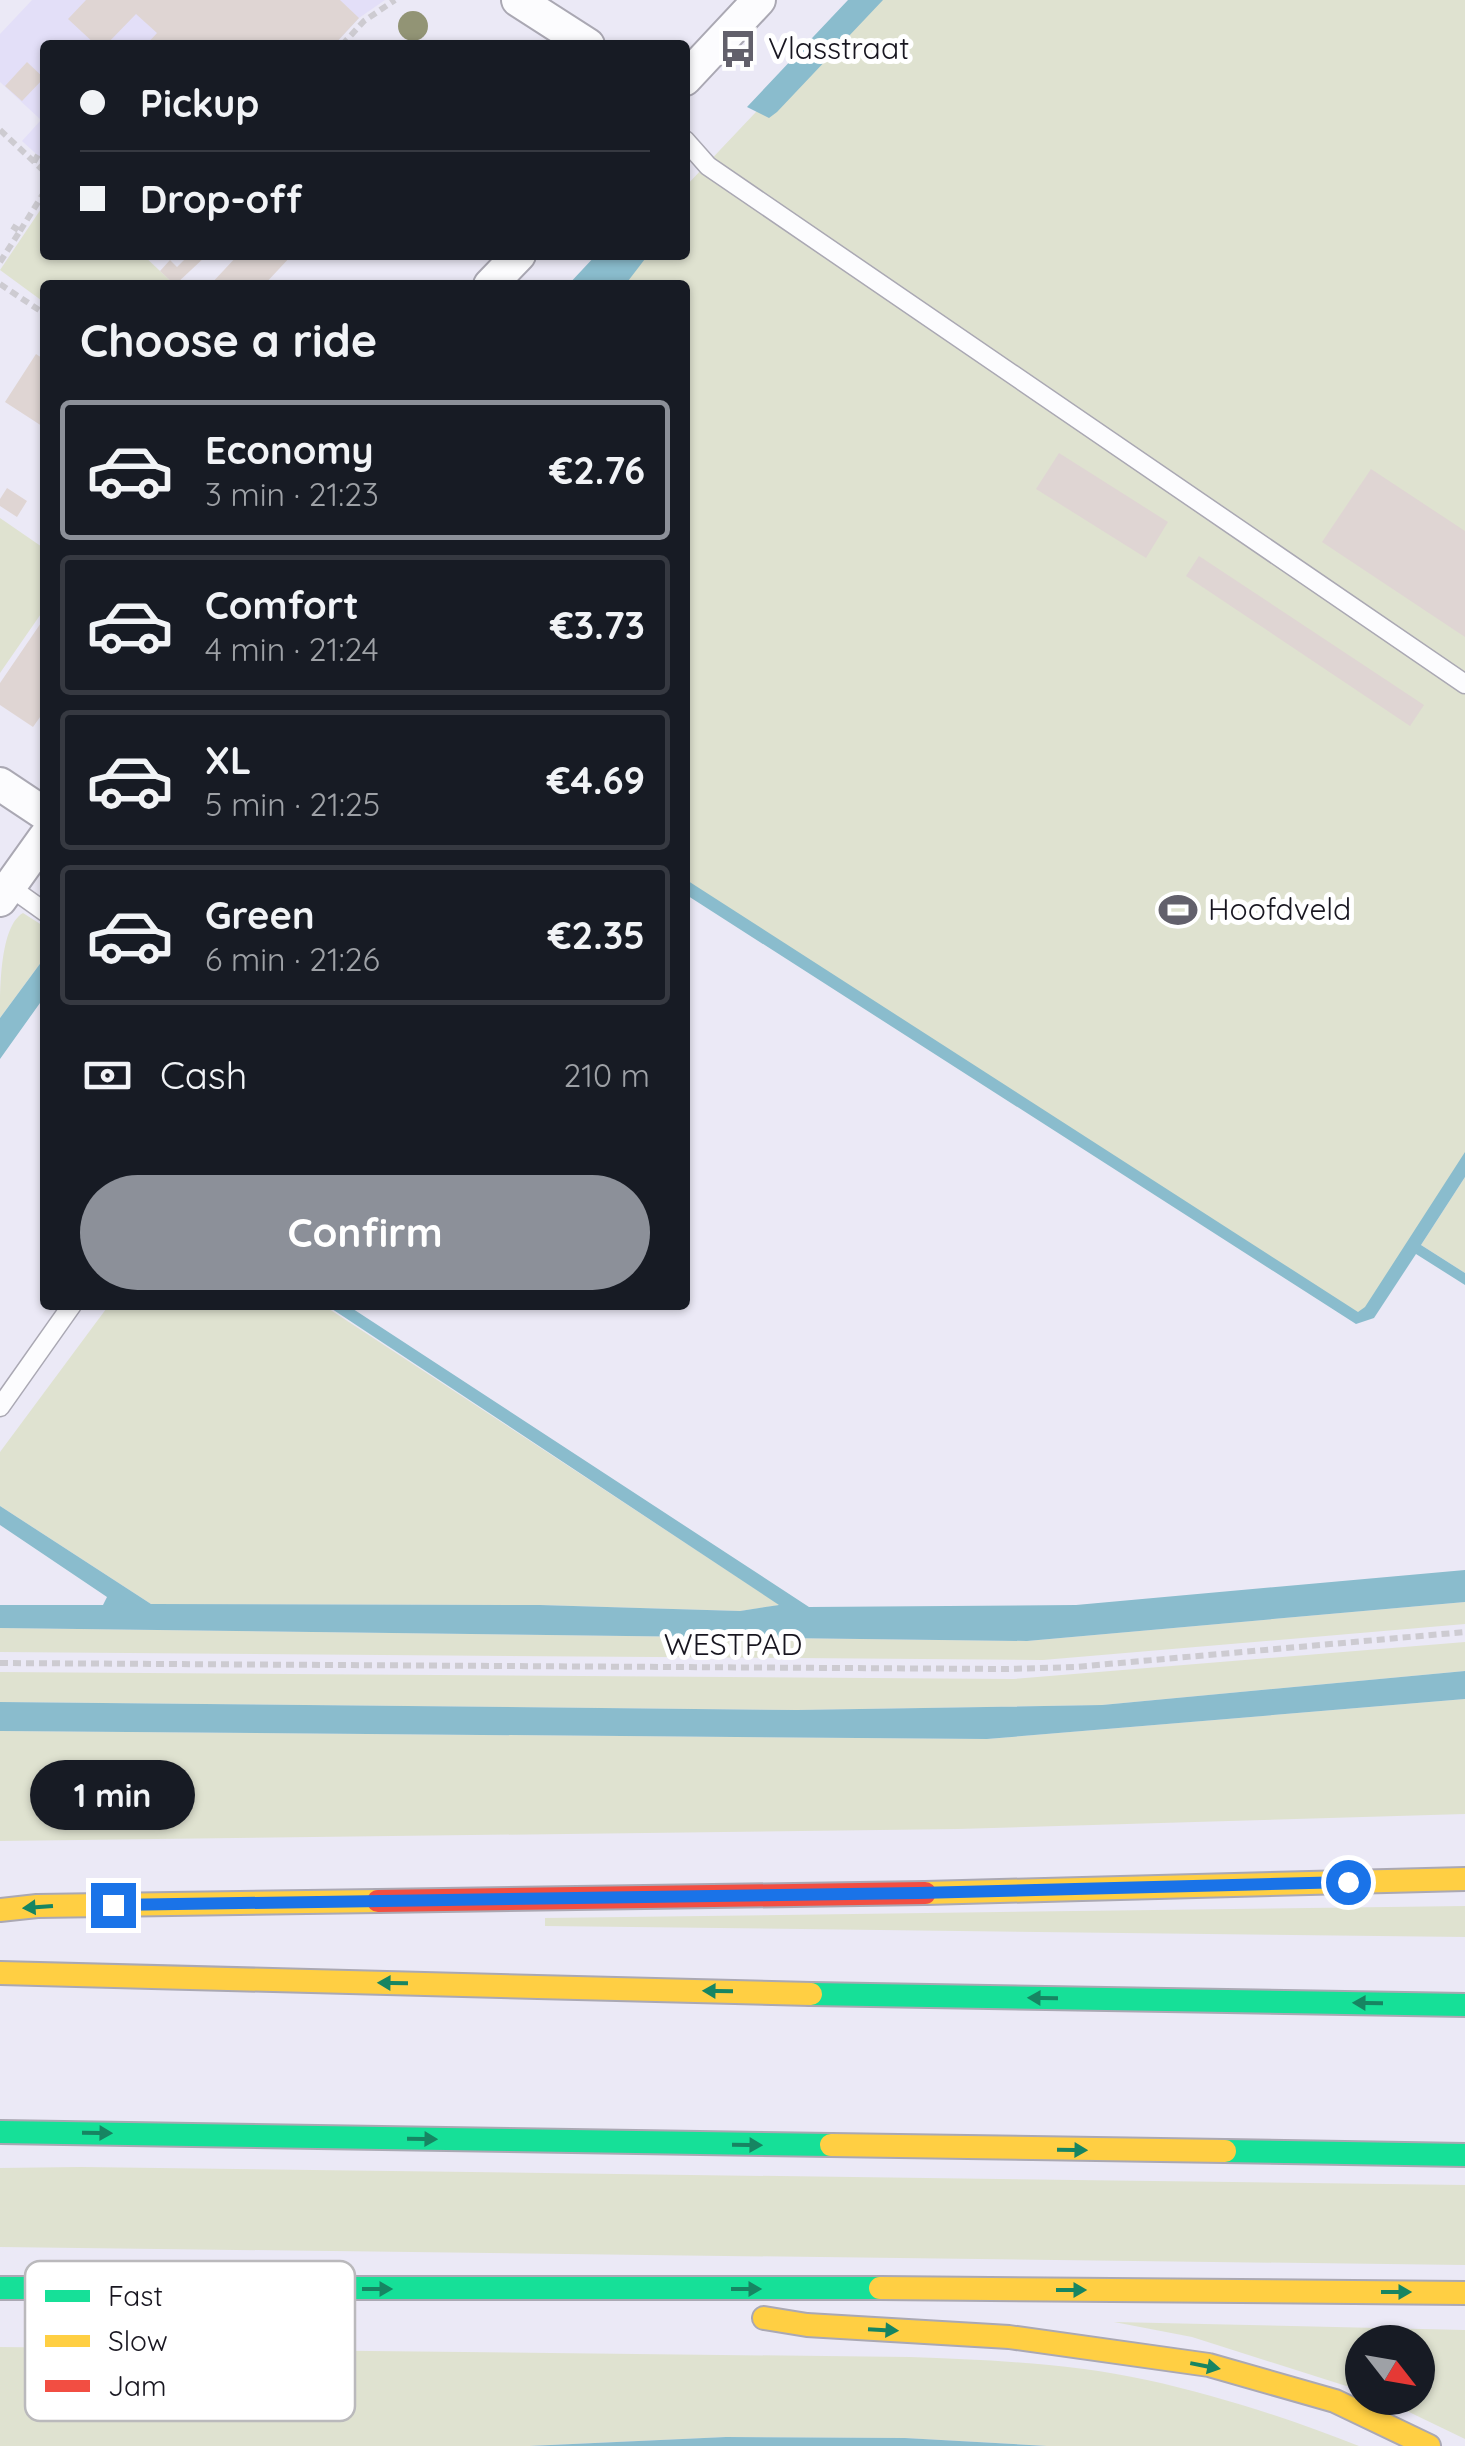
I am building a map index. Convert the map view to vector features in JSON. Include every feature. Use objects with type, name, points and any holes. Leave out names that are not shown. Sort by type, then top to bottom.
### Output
[{"type":"highway","points":[[0,1910],[918,1893],[1465,1878]]},
{"type":"highway","points":[[0,1973],[909,1996],[1465,2005]]},
{"type":"highway","points":[[0,2132],[1465,2155]]},
{"type":"highway","points":[[0,2288],[25,2288]]},
{"type":"highway","points":[[355,2289],[889,2288],[1465,2293]]},
{"type":"highway","points":[[614,2290],[807,2325],[1009,2336],[1210,2365],[1335,2401],[1429,2446]]},
{"type":"street","points":[[518,0],[580,40]]},
{"type":"street","points":[[690,75],[759,0]]},
{"type":"street","points":[[495,280],[514,260]]},
{"type":"street","points":[[0,784],[40,811]]},
{"type":"street","points":[[5,893],[40,844]]},
{"type":"lane","points":[[690,146],[708,166],[1465,684]]},
{"type":"lane","points":[[5,893],[40,910]]},
{"type":"lane","points":[[0,1406],[68,1310]]},
{"type":"path","points":[[347,40],[364,21],[395,0]]},
{"type":"path","points":[[0,130],[40,167]]},
{"type":"path","points":[[34,162],[40,155]]},
{"type":"path","points":[[0,262],[16,229],[40,198]]},
{"type":"path","points":[[0,284],[40,311]]},
{"type":"path","name":"WESTPAD","points":[[0,1663],[1007,1669],[1076,1667],[1465,1632]]},
{"type":"shaded area","points":[[32,0],[385,0],[359,18],[339,40],[40,40],[40,119],[0,82],[0,34]]},
{"type":"shaded area","points":[[40,121],[40,157],[22,141]]},
{"type":"green space","points":[[862,0],[1465,0],[1465,1164],[1359,1317],[690,891],[690,280],[603,280],[621,260],[690,260],[690,182]]},
{"type":"green space","points":[[40,210],[40,260],[148,260],[170,280],[40,280],[40,299],[0,270]]},
{"type":"green space","points":[[0,518],[40,546],[40,615],[0,673]]},
{"type":"green space","points":[[23,913],[40,924],[40,964],[0,1018],[1,975],[15,920]]},
{"type":"green space","points":[[1465,1177],[1465,1273],[1421,1245]]},
{"type":"green space","points":[[105,1310],[331,1310],[780,1605],[740,1611],[540,1605],[151,1604],[0,1506],[0,1452]]},
{"type":"green space","points":[[1465,1602],[1465,1624],[1043,1660],[0,1652],[0,1628],[1027,1641]]},
{"type":"green space","points":[[1465,1642],[1465,1671],[1102,1705],[797,1710],[0,1702],[0,1672],[1014,1679]]},
{"type":"green space","points":[[1465,1699],[1465,1814],[958,1829],[0,1841],[0,1731],[987,1739]]},
{"type":"green space","points":[[1465,1906],[1465,1937],[545,1926],[545,1918]]},
{"type":"green space","points":[[0,2168],[1465,2185],[1465,2265],[0,2247]]},
{"type":"green space","points":[[1114,2322],[1345,2327],[1345,2386],[1192,2337]]},
{"type":"green space","points":[[1435,2329],[1465,2330],[1465,2439],[1415,2415],[1435,2415]]},
{"type":"green space","points":[[0,2347],[25,2347],[25,2421],[355,2421],[355,2351],[910,2357],[1029,2363],[1118,2374],[1254,2409],[1359,2446],[1047,2446],[905,2438],[726,2437],[529,2446],[0,2446]]},
{"type":"water","points":[[848,0],[883,0],[777,112],[769,118],[747,107]]},
{"type":"water","points":[[591,260],[644,260],[629,280],[573,280]]},
{"type":"water","points":[[690,882],[1358,1312],[1365,1307],[1465,1152],[1465,1177],[1421,1245],[1465,1273],[1465,1285],[1416,1254],[1374,1318],[1356,1324],[690,897]]},
{"type":"water","points":[[40,964],[40,1003],[0,1059],[0,1018]]},
{"type":"water","points":[[334,1310],[355,1310],[809,1607],[1076,1605],[1465,1570],[1465,1602],[1027,1641],[0,1628],[0,1605],[103,1605],[107,1597],[0,1525],[0,1506],[151,1604],[540,1605],[740,1611],[779,1605]]},
{"type":"water","points":[[1465,1671],[1465,1699],[987,1739],[0,1731],[0,1702],[797,1710],[1102,1705]]},
{"type":"water","points":[[726,2437],[905,2438],[1047,2446],[529,2446]]},
{"type":"building","points":[[86,0],[340,0],[359,18],[339,40],[151,40],[157,33],[136,14],[111,40],[91,40],[68,19]]},
{"type":"building","points":[[27,62],[40,74],[40,82],[22,101],[5,86]]},
{"type":"building","points":[[170,260],[177,267],[184,260],[202,260],[180,280],[170,280],[160,271]]},
{"type":"building","points":[[233,260],[287,260],[269,280],[215,280]]},
{"type":"building","points":[[36,354],[40,357],[40,425],[5,402]]},
{"type":"building","points":[[1059,453],[1168,522],[1146,558],[1036,489]]},
{"type":"building","points":[[1371,469],[1465,531],[1465,637],[1322,542]]},
{"type":"building","points":[[7,488],[27,501],[17,517],[0,506]]},
{"type":"building","points":[[1199,556],[1424,705],[1410,726],[1186,576]]},
{"type":"building","points":[[40,624],[40,717],[33,727],[0,705],[0,683]]},
{"type":"traffic: fast","points":[[811,1994],[1465,2005]]},
{"type":"traffic: fast","points":[[0,2132],[831,2145]]},
{"type":"traffic: fast","points":[[1225,2151],[1465,2155]]},
{"type":"traffic: fast","points":[[0,2288],[25,2288]]},
{"type":"traffic: fast","points":[[355,2288],[880,2288]]},
{"type":"traffic: slow","points":[[925,1893],[1465,1879]]},
{"type":"traffic: slow","points":[[0,1910],[37,1906],[378,1901]]},
{"type":"traffic: slow","points":[[0,1973],[811,1994]]},
{"type":"traffic: slow","points":[[831,2145],[1225,2151]]},
{"type":"traffic: slow","points":[[880,2288],[1465,2293]]},
{"type":"traffic: slow","points":[[764,2318],[807,2325],[1009,2337],[1209,2365],[1335,2401],[1429,2446]]},
{"type":"traffic: jam","points":[[378,1901],[925,1893]]},
{"type":"place","name":"Vlasstraat","points":[[738,49]]},
{"type":"place","name":"Hoofdveld","points":[[1178,910]]},
{"type":"route","points":[[113,1905],[1348,1882]]}]
